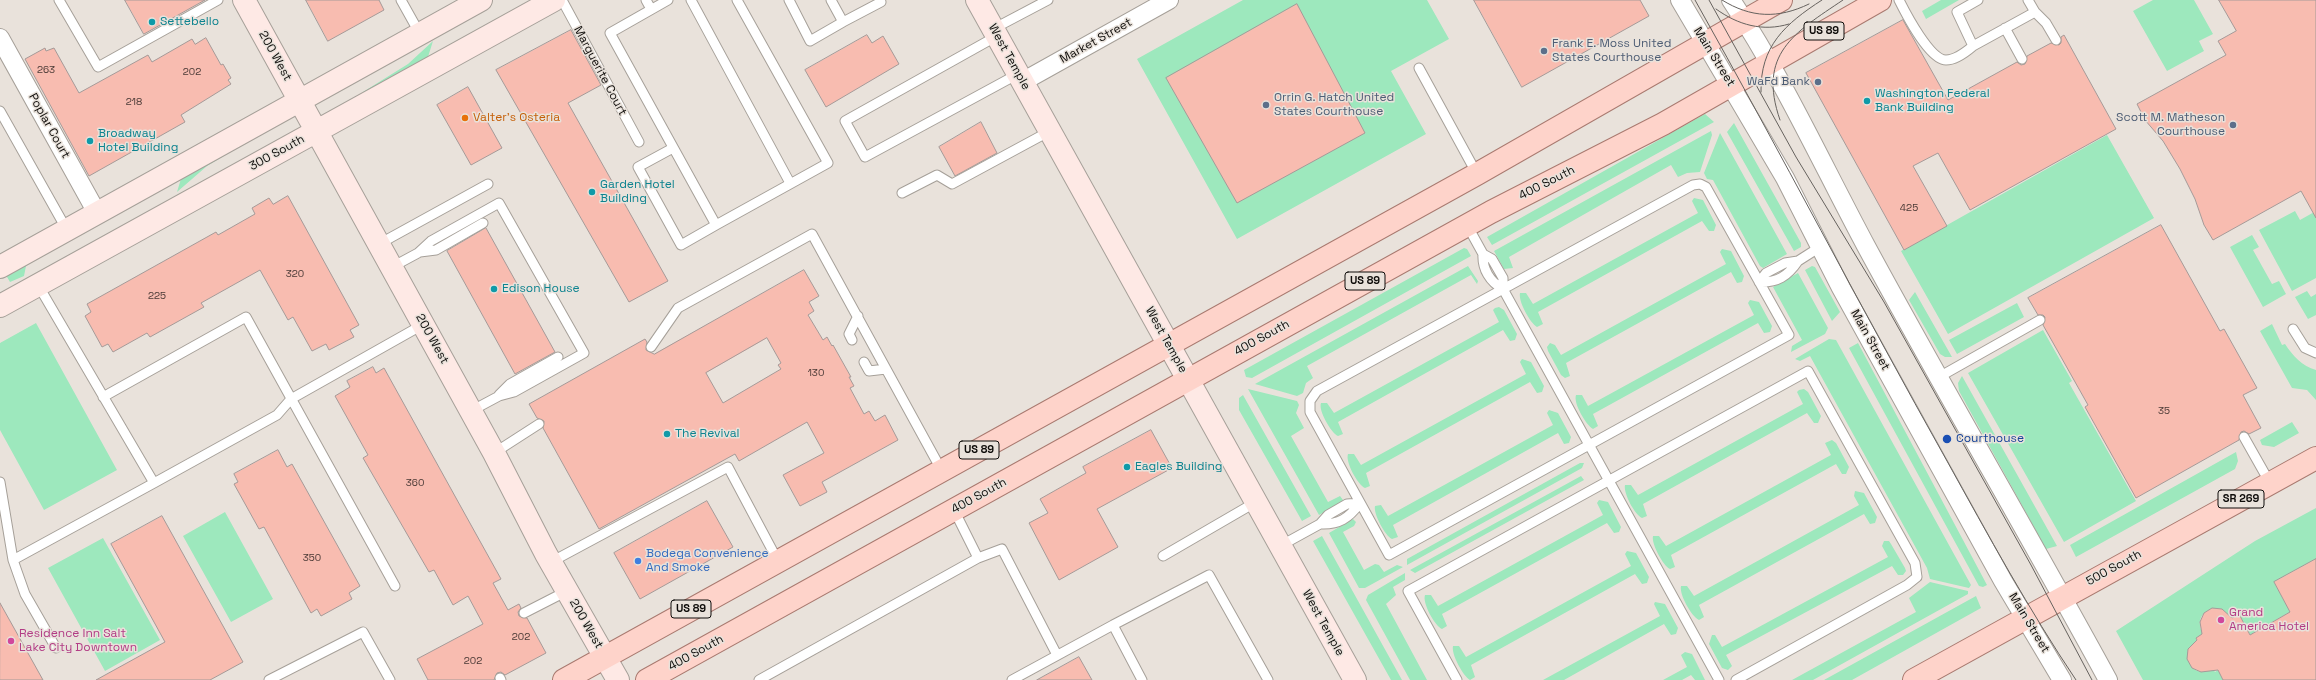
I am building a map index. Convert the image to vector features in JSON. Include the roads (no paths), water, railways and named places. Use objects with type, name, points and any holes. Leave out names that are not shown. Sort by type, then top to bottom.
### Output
[{"type":"main road","name":"US 89","points":[[564,680],[1477,174],[1705,42],[1781,0]]},
{"type":"main road","name":"400 South","points":[[647,680],[1466,225],[1663,124],[1880,0]]},
{"type":"main road","name":"500 South","points":[[1914,680],[2316,458]]},
{"type":"street","name":"200 West","points":[[244,0],[472,411],[551,562],[618,680]]},
{"type":"street","points":[[0,267],[481,0]]},
{"type":"street","name":"300 South","points":[[0,306],[554,0]]},
{"type":"street","name":"West Temple","points":[[977,0],[1355,680]]},
{"type":"street","name":"Market Street","points":[[1020,78],[1169,0]]},
{"type":"street","name":"Main Street","points":[[1680,0],[1732,85],[1788,184],[1820,247],[1965,513],[2062,680]]},
{"type":"street","points":[[1730,0],[1769,63],[1939,377],[2108,680]]},
{"type":"street","name":"Poplar Court","points":[[0,38],[98,213]]},
{"type":"lane","points":[[63,2],[98,67],[218,0]]},
{"type":"lane","points":[[401,0],[420,34]]},
{"type":"lane","name":"Marguerite Court","points":[[562,0],[639,142]]},
{"type":"lane","points":[[646,0],[651,9]]},
{"type":"lane","points":[[668,0],[610,34],[716,226]]},
{"type":"lane","points":[[691,0],[790,183]]},
{"type":"lane","points":[[673,148],[638,167],[681,245],[828,163],[737,0]]},
{"type":"lane","points":[[789,0],[810,41],[881,2],[880,0]]},
{"type":"lane","points":[[831,0],[843,22]]},
{"type":"lane","points":[[1020,78],[865,157],[845,121],[995,33],[1048,0]]},
{"type":"lane","points":[[1899,0],[1917,31],[1936,56],[1946,60],[1963,54],[1973,46],[2035,12]]},
{"type":"lane","points":[[1973,46],[1957,12],[1978,0]]},
{"type":"lane","points":[[2028,0],[2035,12],[2046,23],[2056,40]]},
{"type":"lane","points":[[2005,28],[2022,59]]},
{"type":"lane","points":[[1419,68],[1477,174]]},
{"type":"lane","points":[[0,111],[67,230]]},
{"type":"lane","points":[[902,193],[937,175],[952,184],[1050,131]]},
{"type":"lane","points":[[379,244],[488,184]]},
{"type":"lane","points":[[1700,184],[1706,187],[1759,282],[1789,335],[1389,555],[1310,412],[1310,401],[1317,391],[1692,185],[1700,184]]},
{"type":"lane","points":[[392,267],[420,252],[431,241],[499,203],[584,352],[514,392],[498,396]]},
{"type":"lane","points":[[420,252],[436,250],[483,223]]},
{"type":"lane","points":[[1466,225],[1483,254],[1482,264],[1493,284],[1503,289],[1719,680]]},
{"type":"lane","points":[[651,347],[678,308],[812,234],[942,471]]},
{"type":"lane","points":[[1759,282],[1766,273],[1784,263],[1798,261],[1820,247]]},
{"type":"lane","points":[[38,285],[154,483]]},
{"type":"lane","points":[[852,340],[849,334],[858,316]]},
{"type":"lane","points":[[104,397],[246,317],[394,586]]},
{"type":"lane","points":[[1939,377],[2040,320]]},
{"type":"lane","points":[[13,560],[277,415],[291,399],[424,324]]},
{"type":"lane","points":[[2293,329],[2305,348],[2316,353]]},
{"type":"lane","points":[[472,411],[498,396],[510,384],[558,357]]},
{"type":"lane","points":[[864,362],[869,371],[886,369]]},
{"type":"lane","points":[[1457,680],[1408,591],[1808,371],[1915,563],[1917,577],[1907,585],[1736,680]]},
{"type":"lane","points":[[494,452],[539,424]]},
{"type":"lane","points":[[2244,437],[2270,483]]},
{"type":"lane","points":[[551,562],[728,467],[778,561]]},
{"type":"lane","points":[[0,482],[13,560],[25,594],[56,648]]},
{"type":"lane","points":[[1163,556],[1256,502]]},
{"type":"lane","points":[[1280,546],[1320,524],[1333,525],[1352,514],[1360,503]]},
{"type":"lane","points":[[954,510],[978,558]]},
{"type":"lane","points":[[759,680],[978,558],[1002,549],[1057,656]]},
{"type":"lane","points":[[1012,680],[1209,575],[1268,680]]},
{"type":"lane","points":[[524,613],[567,591]]},
{"type":"lane","points":[[1113,625],[1142,680]]},
{"type":"lane","points":[[269,680],[363,632],[390,680]]},
{"type":"tram line","points":[[1695,0],[1759,115],[1883,346],[1978,517],[2025,599],[2076,680]]},
{"type":"tram line","points":[[1709,0],[1796,157],[1884,302],[2031,565],[2092,680]]},
{"type":"tram line","points":[[1722,0],[1743,10],[1765,14],[1786,12],[1809,4]]},
{"type":"tram line","points":[[1761,92],[1765,62],[1770,49],[1777,38],[1797,18],[1822,0]]},
{"type":"tram line","points":[[1780,120],[1774,97],[1773,78],[1777,62],[1784,48],[1795,35],[1809,23],[1843,0]]},
{"type":"tram line","points":[[1716,9],[1724,15],[1751,26],[1770,27],[1789,24]]},
{"type":"place","name":"Settebello","points":[[152,22]]},
{"type":"place","name":"Frank E. Moss United States Courthouse","points":[[1544,51]]},
{"type":"place","name":"WaFd Bank","points":[[1818,82]]},
{"type":"place","name":"Washington Federal Bank Building","points":[[1867,101]]},
{"type":"place","name":"Orrin G. Hatch United States Courthouse","points":[[1266,105]]},
{"type":"place","name":"Valter's Osteria","points":[[465,118]]},
{"type":"place","name":"Scott M. Matheson Courthouse","points":[[2233,125]]},
{"type":"place","name":"Broadway Hotel Building","points":[[90,141]]},
{"type":"place","name":"Garden Hotel Building","points":[[592,192]]},
{"type":"place","name":"Edison House","points":[[494,289]]},
{"type":"place","name":"The Revival","points":[[667,434]]},
{"type":"place","name":"Courthouse","points":[[1947,439]]},
{"type":"place","name":"Eagles Building","points":[[1127,467]]},
{"type":"place","name":"Bodega Convenience And Smoke","points":[[638,561]]},
{"type":"place","name":"Grand America Hotel","points":[[2221,620]]},
{"type":"place","name":"Residence Inn Salt Lake City Downtown","points":[[11,641]]}]
